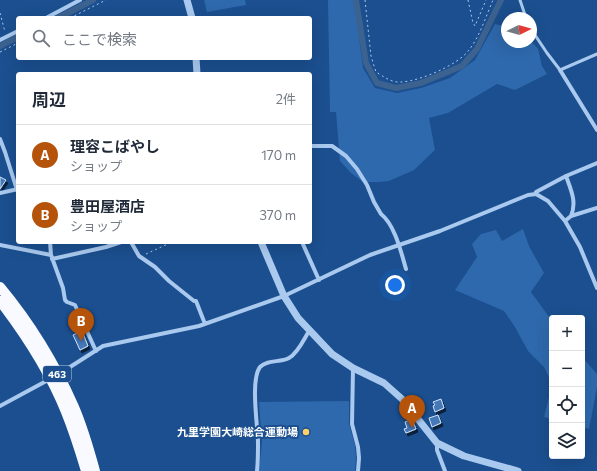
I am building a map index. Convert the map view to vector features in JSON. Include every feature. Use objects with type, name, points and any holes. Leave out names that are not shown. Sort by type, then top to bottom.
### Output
[{"type":"highway","name":"463","points":[[0,287],[32,331],[54,377],[79,420],[95,471]]},
{"type":"highway","name":"463","points":[[0,301],[54,377],[86,471]]},
{"type":"street","points":[[50,16],[80,0]]},
{"type":"street","points":[[187,0],[191,16]]},
{"type":"street","points":[[0,40],[16,32]]},
{"type":"street","points":[[196,60],[197,72]]},
{"type":"street","points":[[560,70],[597,130]]},
{"type":"street","points":[[0,139],[16,186]]},
{"type":"street","points":[[312,146],[332,146],[346,156],[357,169],[381,214],[388,219],[406,269]]},
{"type":"street","points":[[536,194],[536,192],[566,176],[597,163]]},
{"type":"street","points":[[566,176],[574,202],[571,216]]},
{"type":"street","points":[[0,193],[16,189]]},
{"type":"street","points":[[0,406],[54,377],[103,346],[205,324],[284,296],[370,255],[440,231],[528,194],[536,194],[548,202],[565,221],[580,247],[597,288]]},
{"type":"street","points":[[565,221],[571,216],[597,208]]},
{"type":"street","points":[[50,244],[52,257],[63,288],[65,300],[75,305],[96,351]]},
{"type":"street","points":[[0,245],[52,257],[115,244]]},
{"type":"street","points":[[132,244],[140,256],[169,281],[196,301],[205,324]]},
{"type":"street","points":[[262,244],[284,296],[298,318],[332,354],[353,368],[384,383],[402,399],[437,443],[464,456],[518,471]]},
{"type":"street","points":[[303,244],[319,280]]},
{"type":"street","points":[[257,471],[258,443],[255,402],[257,374],[260,368],[265,364],[290,357],[309,331]]},
{"type":"street","points":[[353,368],[352,424],[358,447],[358,471]]},
{"type":"street","points":[[437,443],[437,450],[446,471]]},
{"type":"lane","points":[[520,0],[524,12]]},
{"type":"lane","points":[[537,38],[560,70],[597,54]]},
{"type":"path","points":[[74,16],[106,0]]},
{"type":"path","points":[[365,0],[371,56],[376,72],[389,80],[401,82],[419,78],[460,59],[470,49],[493,0]]},
{"type":"path","points":[[468,0],[474,26],[486,0]]},
{"type":"path","points":[[0,12],[7,36]]},
{"type":"path","points":[[0,52],[16,45]]},
{"type":"path","points":[[140,256],[167,244]]},
{"type":"shaded area","points":[[204,0],[245,0],[246,5],[207,12]]},
{"type":"shaded area","points":[[328,0],[354,0],[363,68],[375,88],[397,93],[421,88],[450,78],[475,60],[495,24],[501,26],[501,48],[537,48],[542,66],[547,74],[515,90],[497,84],[448,113],[429,118],[435,150],[414,170],[389,181],[363,182],[351,173],[340,161],[336,112],[330,112]]},
{"type":"shaded area","points":[[523,229],[529,246],[544,273],[531,292],[549,317],[549,378],[544,367],[528,351],[515,327],[504,311],[455,290],[477,257],[472,244],[481,234],[496,230],[502,241]]},
{"type":"shaded area","points":[[585,360],[597,374],[597,387],[589,429],[585,428]]},
{"type":"shaded area","points":[[549,397],[549,418],[544,417]]},
{"type":"shaded area","name":"九里学園大崎総合運動場","points":[[349,401],[349,423],[355,446],[356,457],[355,471],[259,471],[262,442],[259,402]]},
{"type":"building","points":[[0,177],[6,180],[0,189]]},
{"type":"building","points":[[82,331],[88,346],[80,350],[73,335]]},
{"type":"building","points":[[441,399],[444,408],[435,412],[433,406],[435,405],[433,402]]},
{"type":"building","points":[[438,415],[441,423],[432,427],[429,418]]},
{"type":"building","points":[[412,419],[416,429],[406,433],[404,429],[407,428],[405,422]]},
{"type":"waterway","points":[[62,16],[93,0]]},
{"type":"waterway","points":[[356,0],[366,63],[377,83],[396,88],[421,83],[462,66],[477,49],[501,0]]},
{"type":"waterway","points":[[0,46],[16,38]]},
{"type":"place","name":"豊田屋酒店","points":[[81,341]]},
{"type":"place","name":"理容こばやし","points":[[412,428]]},
{"type":"place","name":"九里学園大崎総合運動場","points":[[306,432]]}]
